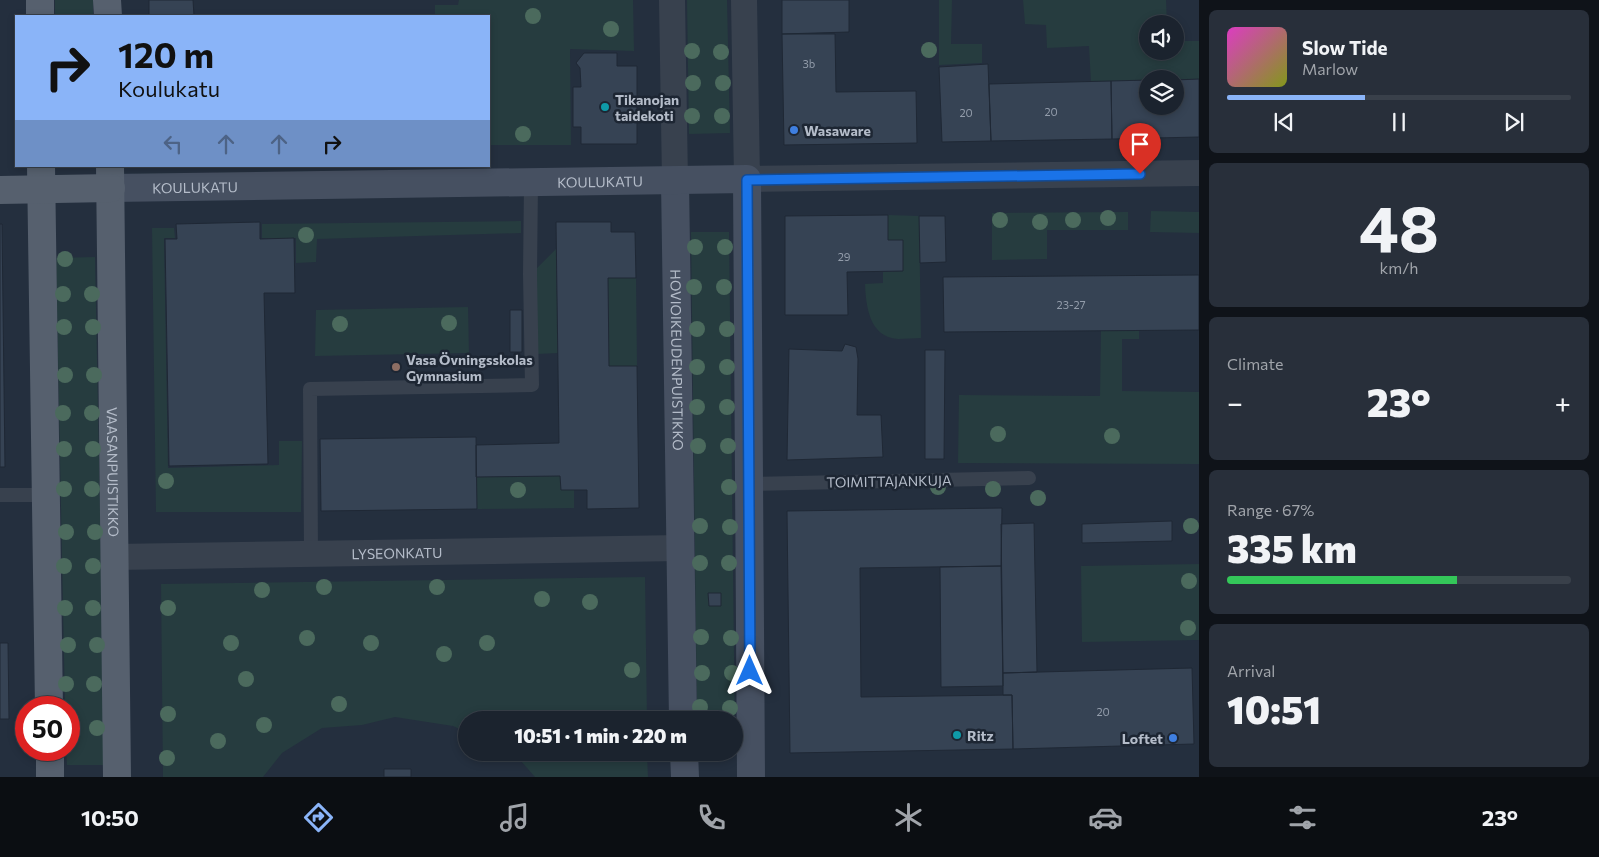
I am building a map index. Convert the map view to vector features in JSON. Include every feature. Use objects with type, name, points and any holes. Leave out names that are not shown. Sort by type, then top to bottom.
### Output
[{"type":"main road","points":[[40,0],[40,15]]},
{"type":"main road","points":[[107,0],[108,15]]},
{"type":"main road","name":"KOULUKATU","points":[[0,190],[41,178],[110,177],[531,183],[747,180]]},
{"type":"main road","name":"VAASANPUISTIKKO","points":[[110,177],[118,777]]},
{"type":"main road","points":[[41,178],[49,696]]},
{"type":"main road","name":"HOVIOIKEUDENPUISTIKKO","points":[[675,180],[684,711]]},
{"type":"main road","points":[[747,180],[751,777]]},
{"type":"main road","points":[[50,761],[50,777]]},
{"type":"main road","points":[[684,761],[684,777]]},
{"type":"street","name":"HOVIOIKEUDENPUISTIKKO","points":[[672,0],[675,180]]},
{"type":"street","points":[[744,0],[747,180]]},
{"type":"street","name":"KOULUKATU","points":[[747,180],[1199,173]]},
{"type":"street","name":"LYSEONKATU","points":[[115,557],[681,548]]},
{"type":"lane","points":[[311,554],[310,389],[532,385],[531,183]]},
{"type":"lane","name":"TOIMITTAJANKUJA","points":[[749,484],[1030,478]]},
{"type":"lane","points":[[0,495],[46,495]]},
{"type":"green space","points":[[55,0],[93,0],[93,15],[55,15]]},
{"type":"green space","points":[[459,0],[633,0],[634,51],[570,49],[571,145],[490,145],[490,15],[435,15],[435,5],[458,5]]},
{"type":"green space","points":[[687,0],[727,0],[730,133],[689,134]]},
{"type":"green space","points":[[939,0],[952,0],[951,44],[982,44],[982,63],[939,65]]},
{"type":"green space","points":[[1023,0],[1166,0],[1167,15],[1139,15],[1139,60],[1184,60],[1184,41],[1199,41],[1199,79],[1184,79],[1184,70],[1139,70],[1139,80],[1091,82],[1089,46],[1047,48],[1046,25],[1025,24]]},
{"type":"green space","points":[[1151,211],[1199,212],[1199,233],[1150,232]]},
{"type":"green space","points":[[1128,212],[1128,230],[1047,230],[1047,259],[992,260],[992,213]]},
{"type":"green space","points":[[888,215],[919,216],[921,338],[898,339],[888,337],[875,327],[868,311],[865,284],[883,283],[883,272],[903,271],[903,240],[888,240]]},
{"type":"green space","points":[[521,221],[521,233],[317,239],[316,262],[296,263],[296,238],[262,238],[262,224]]},
{"type":"green space","points":[[152,228],[174,228],[175,238],[164,238],[168,468],[279,465],[279,441],[302,441],[301,512],[156,512]]},
{"type":"green space","points":[[691,232],[729,232],[735,711],[697,711]]},
{"type":"green space","points":[[556,249],[558,353],[537,354],[536,269]]},
{"type":"green space","points":[[95,257],[105,765],[67,765],[67,761],[80,761],[80,696],[65,696],[56,258]]},
{"type":"green space","points":[[608,278],[636,278],[637,366],[609,366]]},
{"type":"green space","points":[[468,307],[469,353],[315,356],[316,310]]},
{"type":"green space","points":[[1101,330],[1139,331],[1139,339],[1122,339],[1122,391],[1199,392],[1199,464],[958,463],[959,395],[1100,396]]},
{"type":"green space","points":[[560,476],[561,490],[574,490],[574,508],[477,509],[476,477]]},
{"type":"green space","points":[[1199,564],[1199,640],[1082,642],[1081,566]]},
{"type":"green space","points":[[645,577],[647,711],[458,711],[458,728],[395,717],[362,725],[322,728],[282,753],[263,777],[163,777],[161,584]]},
{"type":"green space","points":[[521,761],[647,761],[648,777],[535,777]]},
{"type":"building","points":[[149,0],[193,0],[194,15],[149,15]]},
{"type":"building","points":[[782,0],[849,0],[849,32],[782,34]]},
{"type":"building","points":[[782,34],[835,34],[836,92],[916,91],[917,143],[784,145]]},
{"type":"building","name":"Tikanojan taidekoti","points":[[584,53],[617,53],[617,66],[637,66],[637,144],[581,144],[581,127],[573,127],[573,87],[581,87],[580,68],[576,63]]},
{"type":"building","points":[[988,64],[991,141],[942,142],[939,67]]},
{"type":"building","points":[[1199,79],[1199,137],[1112,139],[1111,81],[1139,80],[1139,115],[1184,115],[1184,80]]},
{"type":"building","points":[[1111,81],[1112,139],[991,141],[989,84]]},
{"type":"building","points":[[888,215],[888,240],[903,240],[903,271],[847,272],[848,315],[785,315],[785,216]]},
{"type":"building","points":[[919,216],[945,216],[946,262],[920,263]]},
{"type":"building","points":[[260,222],[260,239],[294,238],[295,293],[264,293],[268,464],[169,466],[165,239],[177,239],[176,224]]},
{"type":"building","points":[[556,222],[611,222],[611,232],[635,232],[636,278],[608,278],[609,366],[637,366],[639,508],[587,509],[587,490],[561,490],[560,476],[476,477],[476,445],[559,443]]},
{"type":"building","points":[[0,224],[2,224],[5,467],[0,467]]},
{"type":"building","points":[[1199,275],[1199,330],[944,332],[943,277]]},
{"type":"building","points":[[510,310],[522,310],[522,352],[510,352]]},
{"type":"building","points":[[845,344],[856,347],[858,359],[857,415],[881,415],[883,457],[787,460],[789,349],[842,351]]},
{"type":"building","points":[[925,350],[945,350],[944,459],[925,459]]},
{"type":"building","points":[[476,437],[477,509],[321,511],[320,439]]},
{"type":"building","points":[[1002,508],[1001,566],[860,568],[861,697],[1012,695],[1013,749],[790,753],[787,511]]},
{"type":"building","points":[[1172,521],[1172,541],[1082,543],[1082,524]]},
{"type":"building","points":[[1034,523],[1037,672],[1003,673],[1001,524]]},
{"type":"building","points":[[1001,566],[1003,686],[941,687],[940,567]]},
{"type":"building","points":[[708,593],[721,593],[721,606],[709,606]]},
{"type":"building","points":[[0,643],[8,643],[9,719],[0,719]]},
{"type":"building","points":[[1192,668],[1194,744],[1013,749],[1012,695],[1003,695],[1003,673]]},
{"type":"building","points":[[384,769],[411,769],[411,777],[384,777]]},
{"type":"place","name":"Tikanojan taidekoti","points":[[605,107]]},
{"type":"place","name":"Wasaware","points":[[794,130]]},
{"type":"place","name":"Vasa Övningsskolas Gymnasium","points":[[396,367]]},
{"type":"place","name":"Ritz","points":[[957,735]]},
{"type":"place","name":"Loftet","points":[[1173,738]]},
{"type":"route","points":[[750,671],[747,180],[1140,174]]}]
